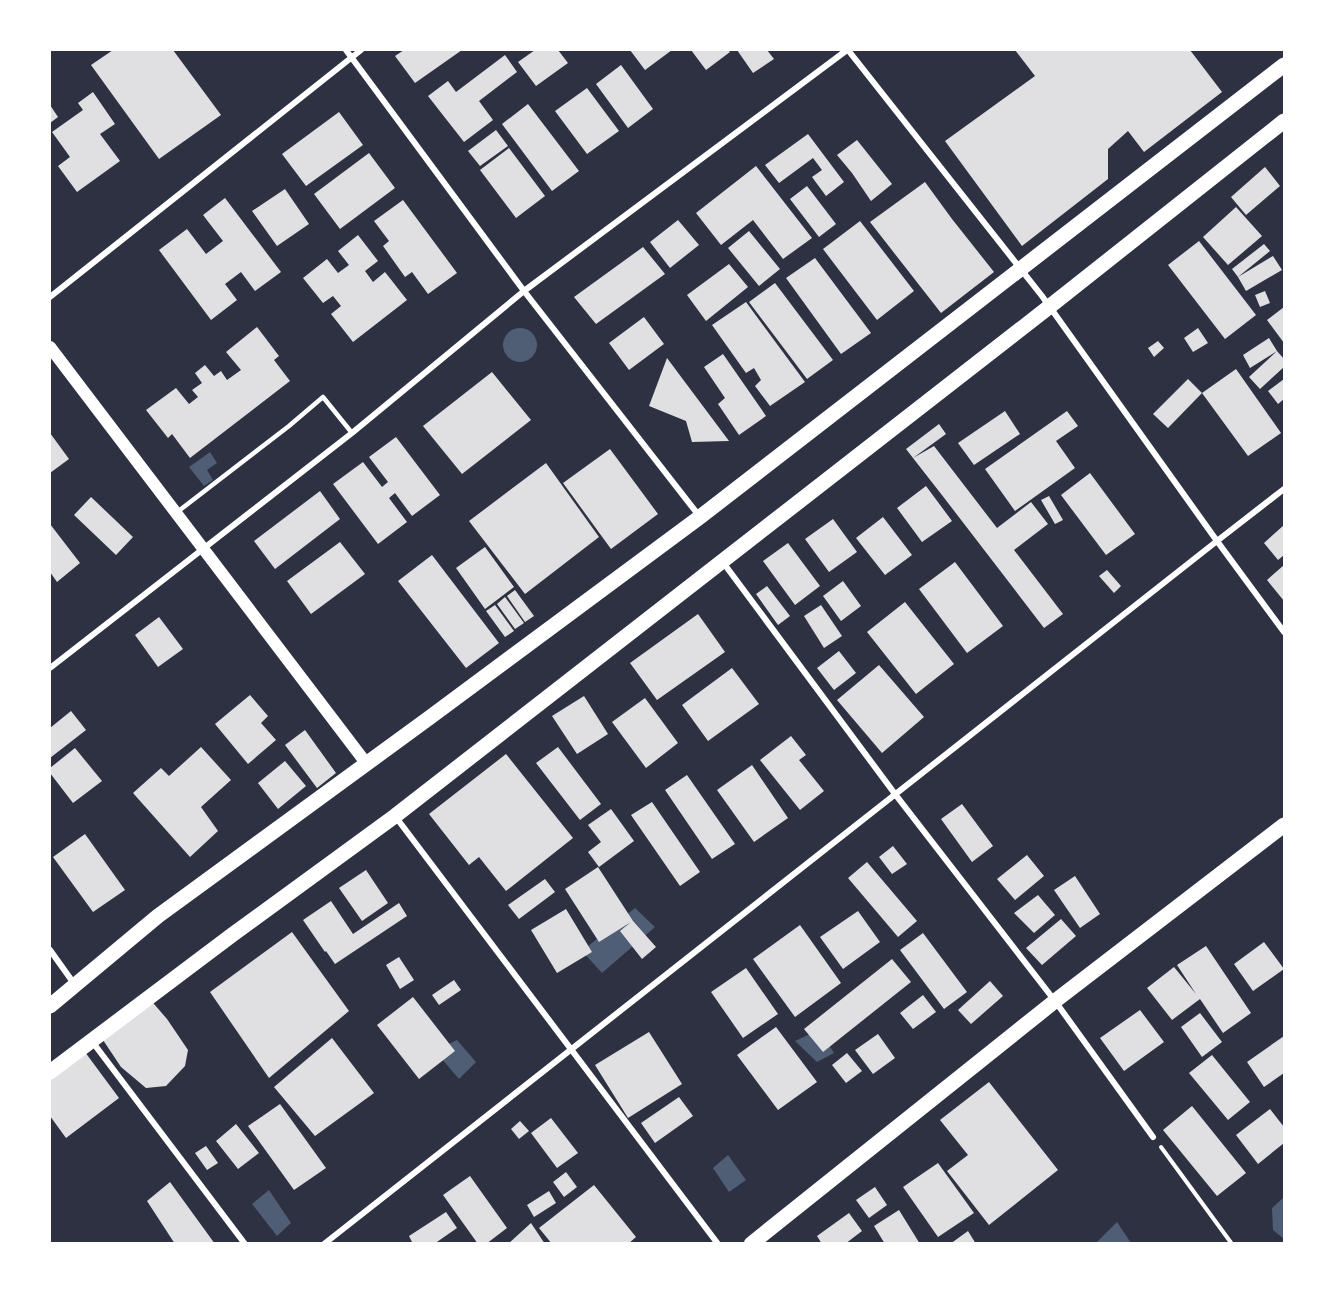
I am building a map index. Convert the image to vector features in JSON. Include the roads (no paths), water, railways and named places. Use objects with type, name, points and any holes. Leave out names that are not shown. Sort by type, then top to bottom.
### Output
[{"type":"main road","points":[[50,1006],[158,916],[429,718],[699,516],[1284,65]]},
{"type":"main road","points":[[50,1072],[395,816],[1284,121]]},
{"type":"main road","points":[[50,347],[366,763]]},
{"type":"main road","points":[[751,1244],[1055,1001],[1284,825]]},
{"type":"street","points":[[346,50],[524,291],[699,516]]},
{"type":"street","points":[[50,297],[361,50]]},
{"type":"street","points":[[50,668],[352,433],[524,291],[847,50],[1042,296],[1284,632]]},
{"type":"street","points":[[324,1244],[1284,489]]},
{"type":"street","points":[[722,561],[896,794],[1055,1001],[1153,1137]]},
{"type":"street","points":[[395,816],[718,1244]]},
{"type":"street","points":[[50,950],[75,985]]},
{"type":"street","points":[[91,1040],[244,1244]]},
{"type":"lane","points":[[176,513],[323,397],[352,433]]},
{"type":"water","points":[[520,328],[532,333],[537,345],[532,357],[520,362],[508,357],[503,345],[508,333]]},
{"type":"water","points":[[210,452],[217,463],[207,470],[213,480],[204,486],[189,467]]},
{"type":"water","points":[[635,908],[655,927],[602,973],[582,951]]},
{"type":"water","points":[[819,1030],[834,1053],[817,1062],[795,1041]]},
{"type":"water","points":[[457,1040],[476,1062],[459,1079],[435,1051]]},
{"type":"water","points":[[728,1155],[746,1180],[729,1192],[713,1168]]},
{"type":"water","points":[[269,1190],[291,1223],[277,1236],[252,1204]]},
{"type":"water","points":[[1284,1197],[1284,1239],[1273,1230],[1272,1208]]},
{"type":"water","points":[[1117,1222],[1131,1243],[1096,1243]]}]
